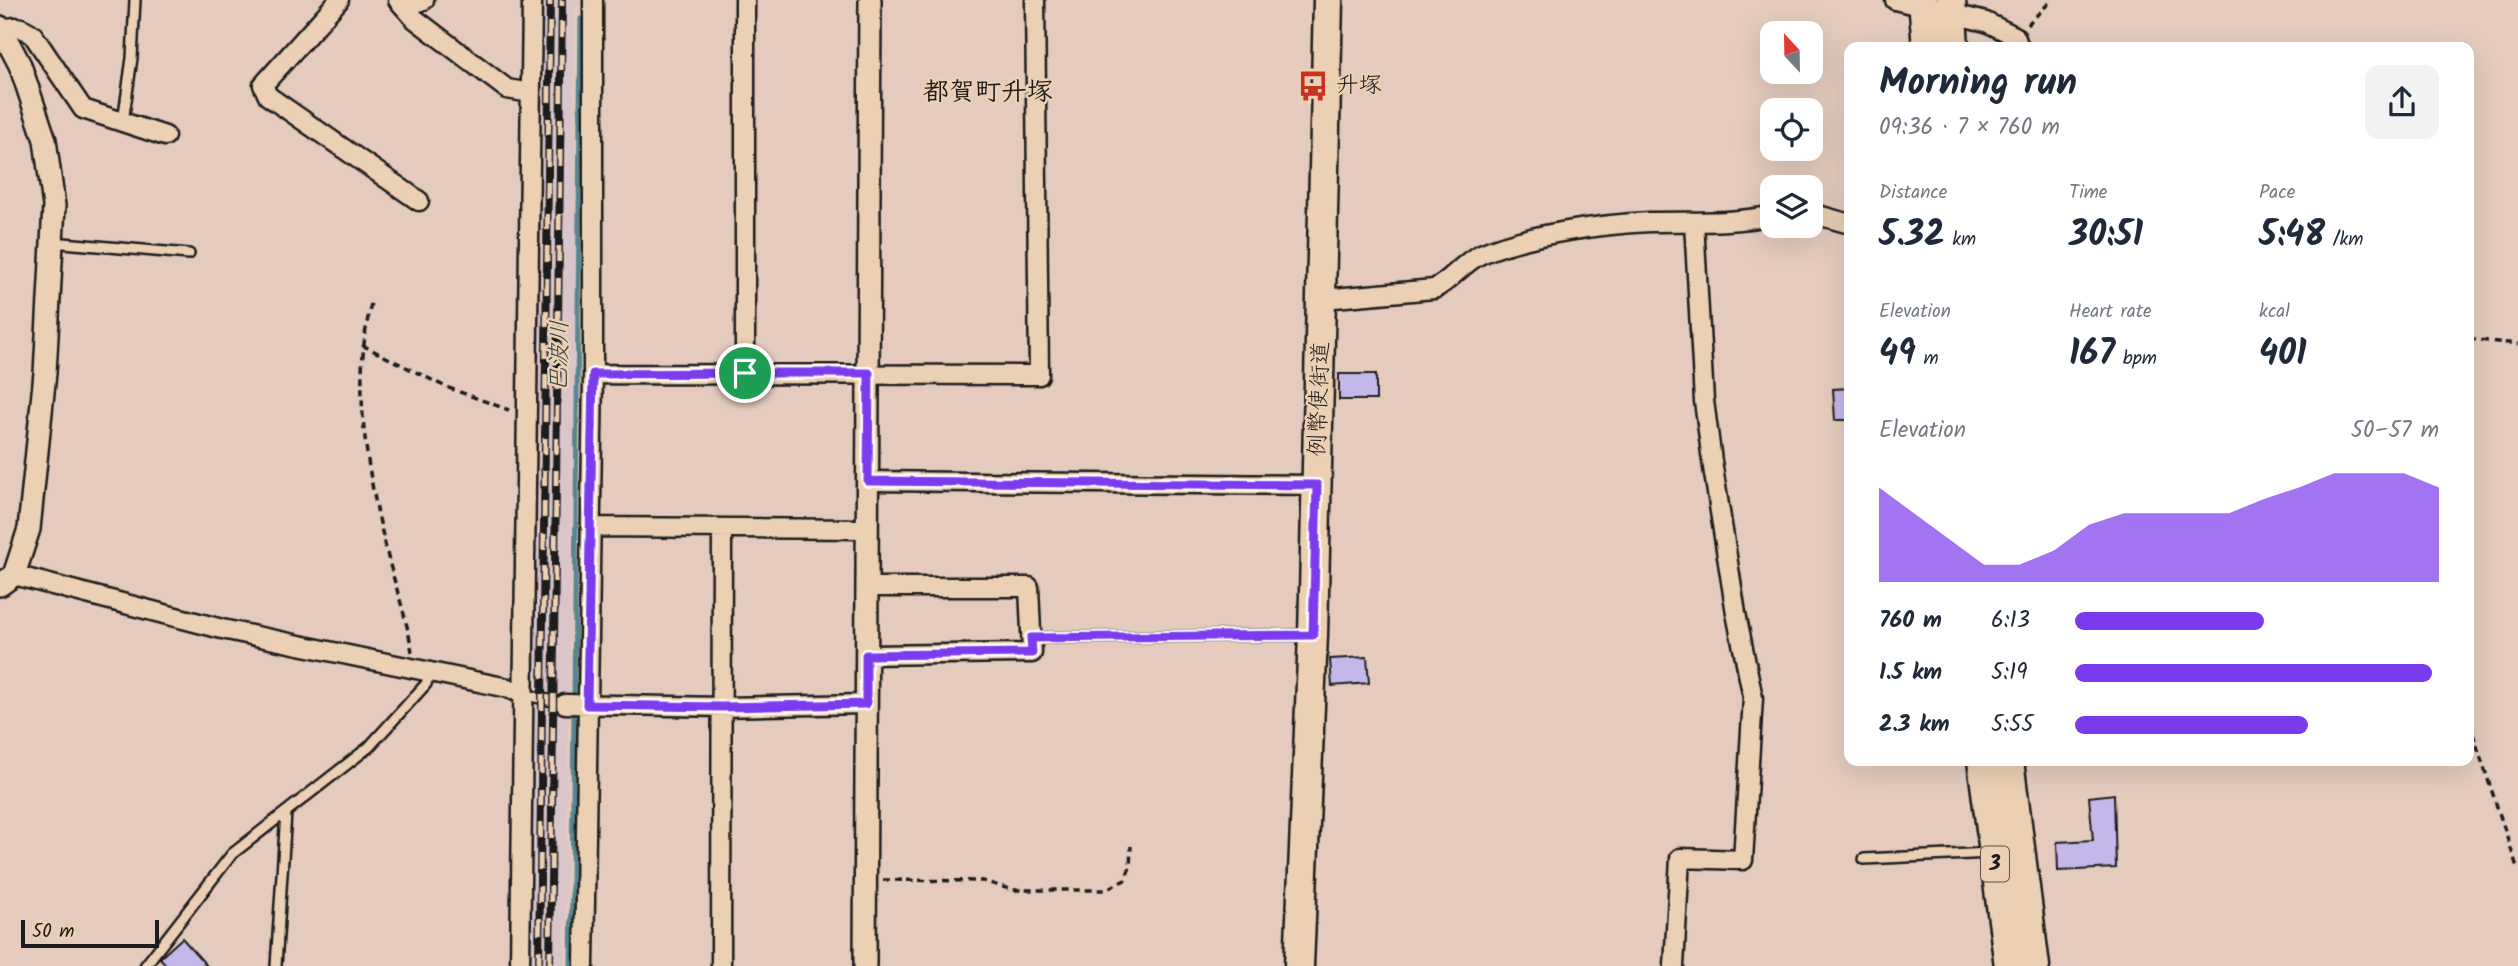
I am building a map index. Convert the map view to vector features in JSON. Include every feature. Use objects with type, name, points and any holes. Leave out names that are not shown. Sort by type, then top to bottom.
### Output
[{"type":"main road","name":"例幣使街道","points":[[1300,966],[1323,299],[1328,0]]},
{"type":"main road","points":[[1924,4],[1927,42]]},
{"type":"main road","points":[[1952,7],[1954,42]]},
{"type":"main road","name":"3","points":[[1983,766],[2009,966]]},
{"type":"main road","name":"3","points":[[2010,766],[2035,966]]},
{"type":"street","points":[[340,0],[264,85],[268,96],[419,201]]},
{"type":"street","points":[[402,4],[424,0]]},
{"type":"street","points":[[520,966],[532,0]]},
{"type":"street","points":[[584,966],[593,374],[593,0]]},
{"type":"street","points":[[745,0],[745,373]]},
{"type":"street","points":[[865,966],[870,0]]},
{"type":"street","points":[[593,374],[869,373],[1039,376],[1035,0]]},
{"type":"street","points":[[1895,0],[1952,7],[1986,22],[2017,42]]},
{"type":"street","points":[[402,4],[415,19],[507,89],[531,93]]},
{"type":"street","points":[[165,136],[83,109],[33,35],[22,27],[1,29],[20,65],[45,140],[54,206],[45,373],[29,529],[7,580],[523,694]]},
{"type":"street","points":[[1823,217],[1844,222]]},
{"type":"street","points":[[1323,299],[1434,289],[1448,282],[1461,266],[1483,254],[1564,233],[1647,222],[1740,222],[1760,218]]},
{"type":"street","points":[[1674,966],[1680,858],[1743,860],[1754,698],[1735,613],[1712,461],[1703,387],[1694,222]]},
{"type":"street","points":[[868,481],[1317,485]]},
{"type":"street","points":[[591,527],[868,529]]},
{"type":"street","points":[[721,966],[722,529]]},
{"type":"street","points":[[866,655],[1032,653],[1029,587],[869,587]]},
{"type":"street","points":[[565,704],[722,707],[866,704]]},
{"type":"lane","points":[[123,122],[132,58],[135,0]]},
{"type":"lane","points":[[52,242],[189,254]]},
{"type":"lane","points":[[1031,638],[1313,635]]},
{"type":"lane","points":[[145,966],[232,854],[369,747],[426,684],[421,670]]},
{"type":"lane","points":[[523,694],[565,704]]},
{"type":"lane","points":[[276,966],[286,813]]},
{"type":"lane","points":[[1864,859],[1993,853]]},
{"type":"path","points":[[2017,42],[2052,0]]},
{"type":"path","points":[[371,304],[362,345],[360,397],[367,454],[387,555],[412,650],[421,670]]},
{"type":"path","points":[[2474,340],[2518,344]]},
{"type":"path","points":[[362,345],[446,387],[512,411],[525,412]]},
{"type":"path","points":[[2474,737],[2518,870]]},
{"type":"path","points":[[865,879],[983,881],[1013,890],[1105,890],[1125,880],[1130,867],[1131,846]]},
{"type":"shaded area","points":[[539,0],[581,0],[574,12],[576,274],[569,696],[531,687]]},
{"type":"shaded area","points":[[532,701],[559,706],[568,713],[565,966],[530,966]]},
{"type":"building","points":[[1339,374],[1376,374],[1376,400],[1339,400]]},
{"type":"building","points":[[1844,388],[1844,420],[1835,420],[1833,389]]},
{"type":"building","points":[[1367,657],[1369,683],[1332,686],[1330,659]]},
{"type":"building","points":[[2114,794],[2116,868],[2058,871],[2057,842],[2093,840],[2089,797]]},
{"type":"building","points":[[182,938],[207,966],[167,966],[160,958]]},
{"type":"waterway","name":"巴波川","points":[[574,695],[581,19]]},
{"type":"waterway","name":"巴波川","points":[[571,966],[574,716]]},
{"type":"railway","points":[[539,966],[550,0]]},
{"type":"railway","points":[[550,966],[562,0]]},
{"type":"place","name":"升塚","points":[[1313,86]]},
{"type":"district","name":"都賀町升塚","points":[[988,93]]},
{"type":"route","points":[[745,373],[869,373],[868,481],[1317,485],[1313,635],[1031,638],[1032,653],[866,655],[866,704],[722,707],[587,705],[593,374],[745,373]]}]
